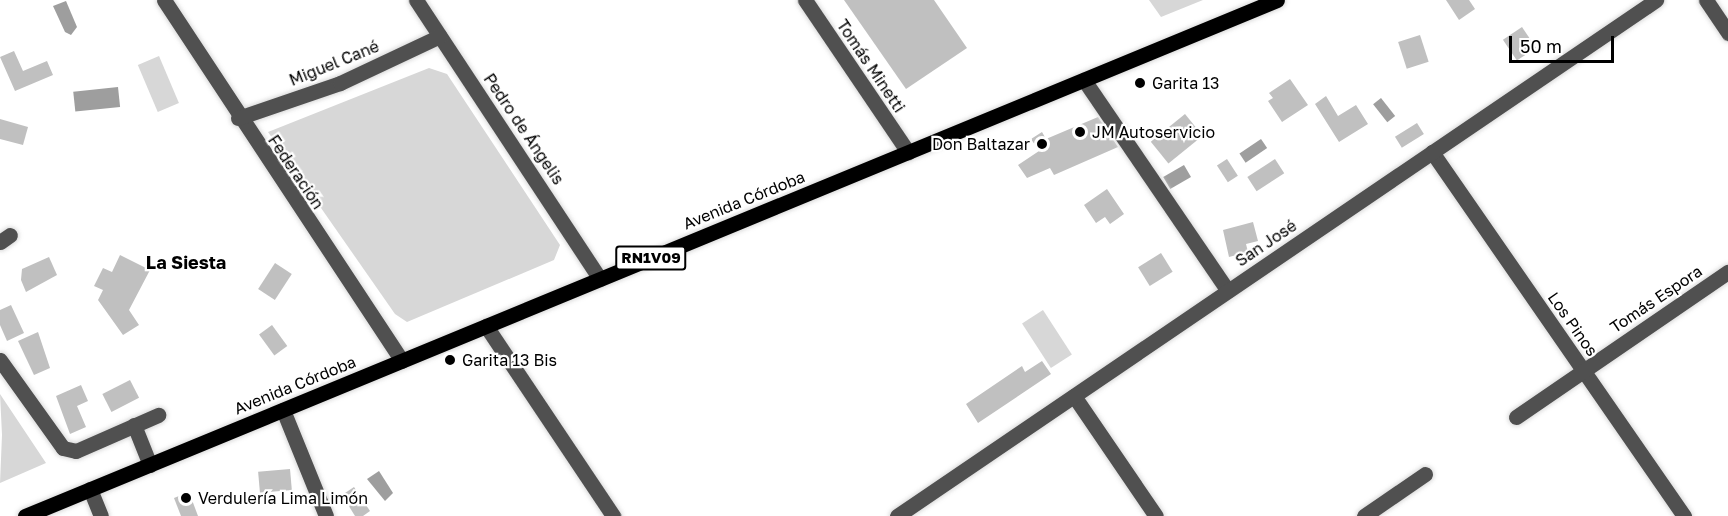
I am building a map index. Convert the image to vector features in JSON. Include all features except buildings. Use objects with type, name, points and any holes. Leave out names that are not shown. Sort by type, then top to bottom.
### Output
[{"type":"main road","name":"Avenida Córdoba","points":[[25,516],[1277,0]]},
{"type":"street","name":"Federación","points":[[164,0],[238,118],[402,361]]},
{"type":"street","name":"Pedro de Ángelis","points":[[416,0],[600,279]]},
{"type":"street","name":"Tomás Minetti","points":[[805,0],[908,152]]},
{"type":"street","name":"San José","points":[[897,516],[1656,0]]},
{"type":"street","points":[[1706,0],[1728,33]]},
{"type":"street","name":"Miguel Cané","points":[[238,118],[340,83],[440,36]]},
{"type":"street","points":[[1084,80],[1228,291]]},
{"type":"street","name":"Los Pinos","points":[[1432,152],[1684,516]]},
{"type":"street","name":"Tomás Espora","points":[[1516,417],[1728,272]]},
{"type":"street","points":[[486,326],[612,516]]},
{"type":"street","points":[[0,360],[63,448],[76,451],[159,414]]},
{"type":"street","points":[[1074,396],[1156,516]]},
{"type":"street","points":[[283,410],[326,516]]},
{"type":"street","points":[[134,425],[150,465]]},
{"type":"street","points":[[1364,516],[1425,474]]},
{"type":"street","points":[[90,489],[101,516]]},
{"type":"shaded area","points":[[1149,0],[1203,0],[1161,17]]},
{"type":"shaded area","points":[[66,1],[77,27],[71,35],[65,32],[53,6]]},
{"type":"shaded area","points":[[159,56],[179,103],[158,112],[138,65]]},
{"type":"shaded area","points":[[429,68],[447,74],[560,245],[554,260],[407,322],[395,314],[268,132]]},
{"type":"shaded area","points":[[118,87],[120,107],[75,112],[73,92]]},
{"type":"shaded area","points":[[1381,98],[1395,116],[1387,122],[1373,104]]},
{"type":"shaded area","points":[[1261,139],[1267,148],[1246,163],[1239,154]]},
{"type":"shaded area","points":[[1184,165],[1191,177],[1170,189],[1163,177]]},
{"type":"shaded area","points":[[1043,310],[1072,354],[1051,368],[1022,324]]},
{"type":"shaded area","points":[[0,394],[46,463],[0,483],[2,435]]},
{"type":"shaded area","points":[[379,471],[393,493],[385,501],[367,479]]},
{"type":"place","name":"Garita 13","points":[[1140,83]]},
{"type":"place","name":"JM Autoservicio","points":[[1080,132]]},
{"type":"place","name":"Don Baltazar","points":[[1042,144]]},
{"type":"place","name":"Garita 13 Bis","points":[[450,360]]},
{"type":"place","name":"Verdulería Lima Limón","points":[[186,498]]},
{"type":"district","name":"La Siesta","points":[[186,262]]}]
